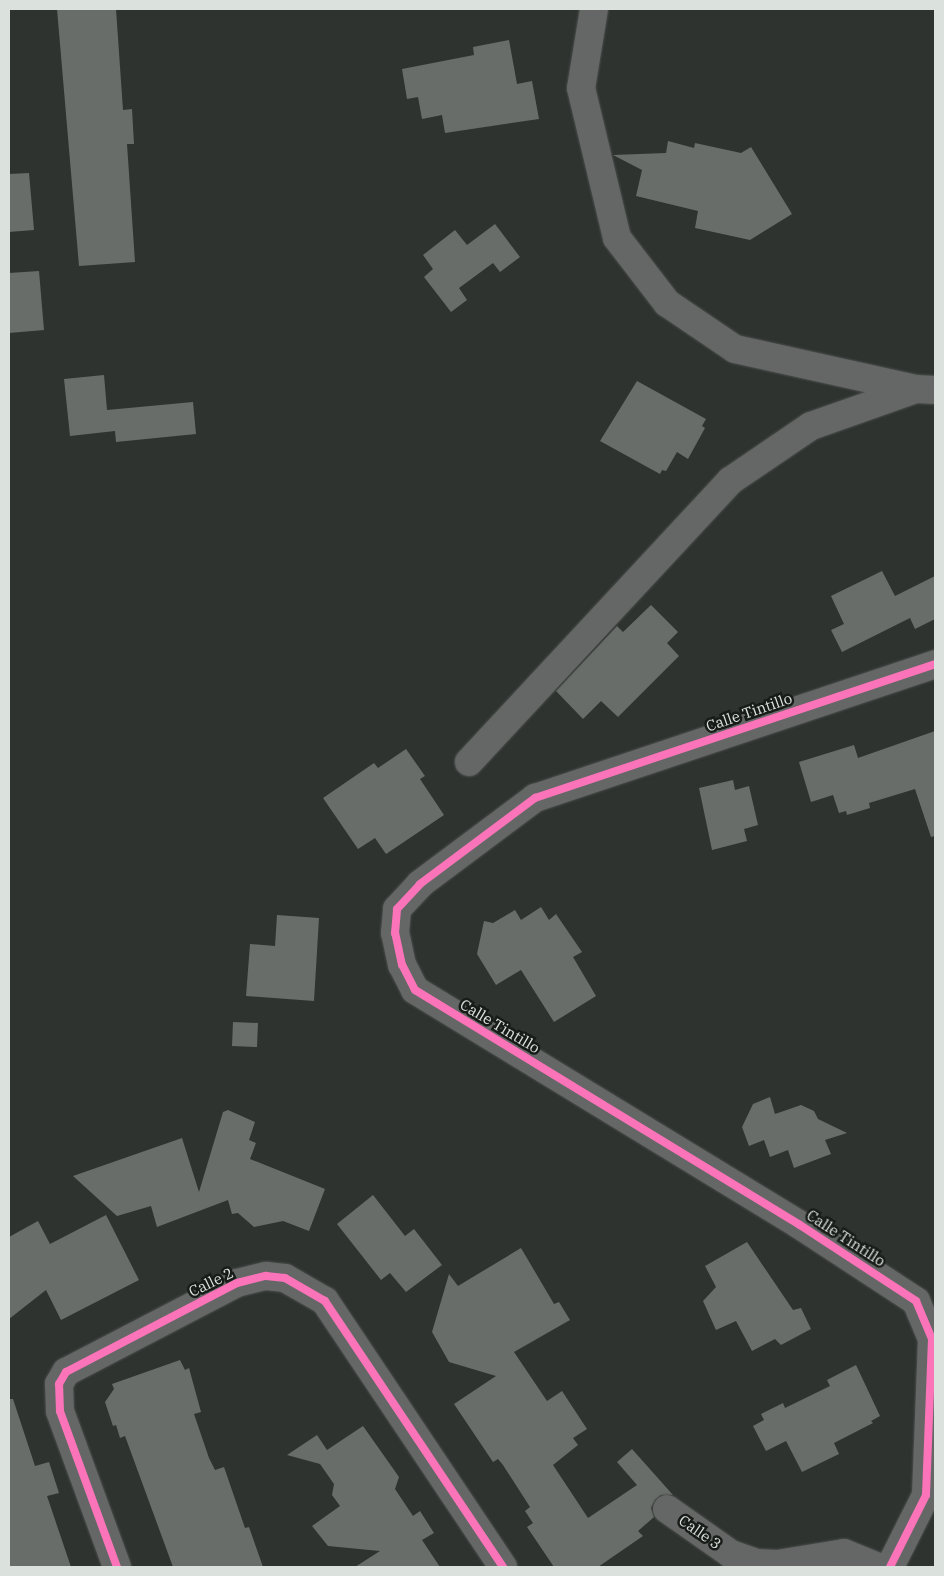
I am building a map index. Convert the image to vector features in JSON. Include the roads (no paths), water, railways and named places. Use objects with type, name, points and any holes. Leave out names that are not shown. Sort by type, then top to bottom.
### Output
[{"type":"street","points":[[594,9],[581,88],[617,238],[667,303],[735,349],[926,389]]},
{"type":"street","points":[[470,762],[730,481],[810,426],[926,389]]},
{"type":"street","name":"Calle Tintillo","points":[[890,1567],[926,1495],[934,1337],[916,1301],[800,1225],[415,990],[402,965],[395,933],[397,909],[420,884],[535,798],[935,664]]},
{"type":"street","name":"Calle 2","points":[[117,1567],[60,1410],[58,1384],[66,1372],[237,1283],[266,1276],[285,1278],[325,1301],[503,1567]]},
{"type":"street","name":"Calle 3","points":[[667,1509],[731,1554],[757,1563],[777,1564],[844,1553],[878,1567]]}]
